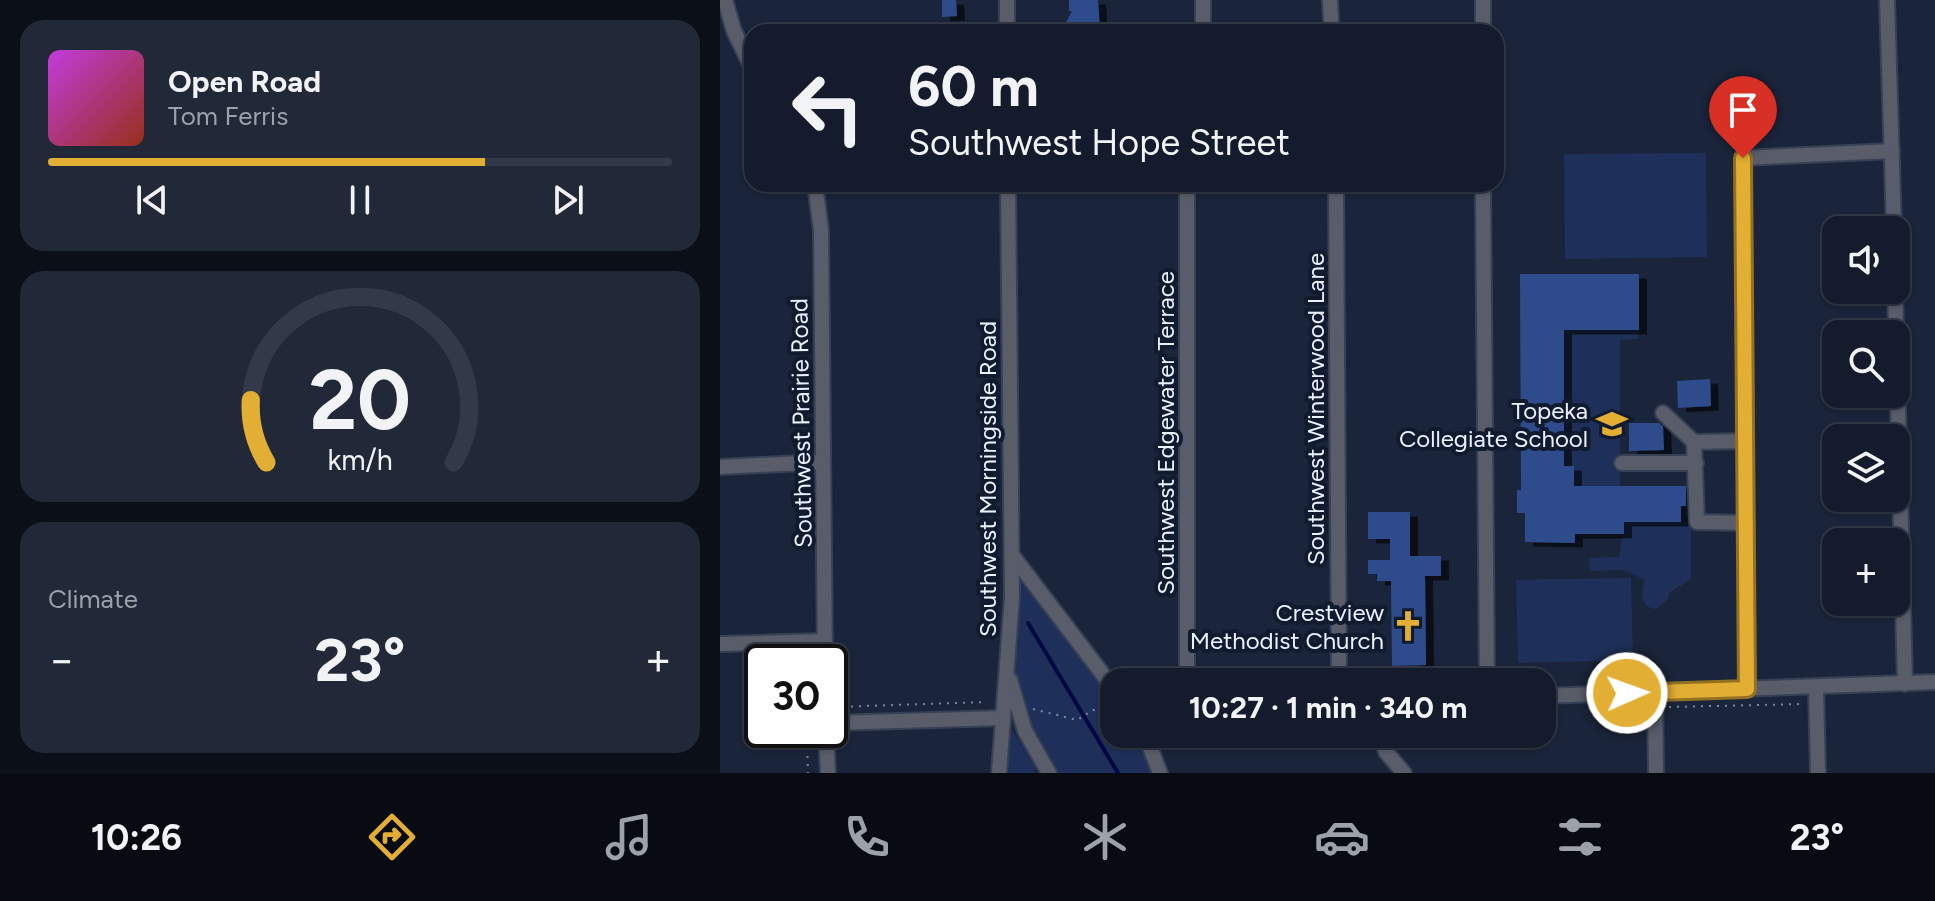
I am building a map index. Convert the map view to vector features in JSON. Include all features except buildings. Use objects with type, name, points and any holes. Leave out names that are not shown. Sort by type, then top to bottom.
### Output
[{"type":"street","points":[[725,0],[744,52]]},
{"type":"street","points":[[1007,0],[1007,24]]},
{"type":"street","points":[[1203,0],[1203,24]]},
{"type":"street","points":[[1330,0],[1331,20]]},
{"type":"street","points":[[1483,0],[1483,24]]},
{"type":"street","points":[[1887,0],[1894,216]]},
{"type":"street","points":[[1747,689],[1743,158],[1892,151]]},
{"type":"street","name":"Southwest Prairie Road","points":[[816,192],[821,230],[825,641]]},
{"type":"street","name":"Southwest Morningside Road","points":[[999,773],[1012,597],[1008,192]]},
{"type":"street","name":"Southwest Edgewater Terrace","points":[[1187,192],[1187,668]]},
{"type":"street","name":"Southwest Winterwood Lane","points":[[1336,192],[1339,668]]},
{"type":"street","points":[[1483,192],[1487,668]]},
{"type":"street","points":[[1895,304],[1905,684]]},
{"type":"street","points":[[1663,413],[1694,442],[1697,522],[1746,523]]},
{"type":"street","points":[[1694,442],[1745,441]]},
{"type":"street","points":[[720,467],[823,462]]},
{"type":"street","points":[[1622,463],[1696,463]]},
{"type":"street","points":[[1011,554],[1100,671]]},
{"type":"street","points":[[720,644],[825,641]]},
{"type":"street","points":[[1006,673],[1010,677],[1025,731],[1049,773]]},
{"type":"street","points":[[1556,696],[1935,682]]},
{"type":"street","points":[[1816,687],[1818,773]]},
{"type":"street","points":[[1655,692],[1656,773]]},
{"type":"street","points":[[848,722],[1002,718]]},
{"type":"street","points":[[827,748],[828,773]]},
{"type":"street","points":[[1150,748],[1160,773]]},
{"type":"street","points":[[1385,748],[1404,773]]},
{"type":"path","points":[[848,707],[985,702]]},
{"type":"path","points":[[1665,707],[1804,704]]},
{"type":"path","points":[[1028,708],[1077,720],[1093,710],[1100,711]]},
{"type":"path","points":[[807,748],[808,773]]},
{"type":"shaded area","points":[[1706,153],[1707,257],[1565,259],[1564,154]]},
{"type":"shaded area","points":[[1553,330],[1639,330],[1638,339],[1620,340],[1620,486],[1574,486],[1574,466],[1564,466],[1564,350]]},
{"type":"shaded area","points":[[1624,522],[1691,522],[1691,579],[1669,593],[1668,599],[1656,609],[1644,602],[1645,580],[1624,570],[1590,571],[1589,558],[1619,557]]},
{"type":"shaded area","points":[[1011,554],[1100,671],[1100,748],[1150,748],[1160,773],[1049,773],[1025,731],[1008,651]]},
{"type":"shaded area","points":[[1631,578],[1633,660],[1518,663],[1516,580]]},
{"type":"shaded area","points":[[1012,730],[1036,766],[1035,773],[1004,773],[1007,733]]},
{"type":"waterway","points":[[1028,623],[1118,773]]},
{"type":"place","name":"Topeka Collegiate School","points":[[1612,424]]},
{"type":"place","name":"Crestview Methodist Church","points":[[1408,626]]},
{"type":"route","points":[[1627,693],[1747,689],[1743,158]]}]
